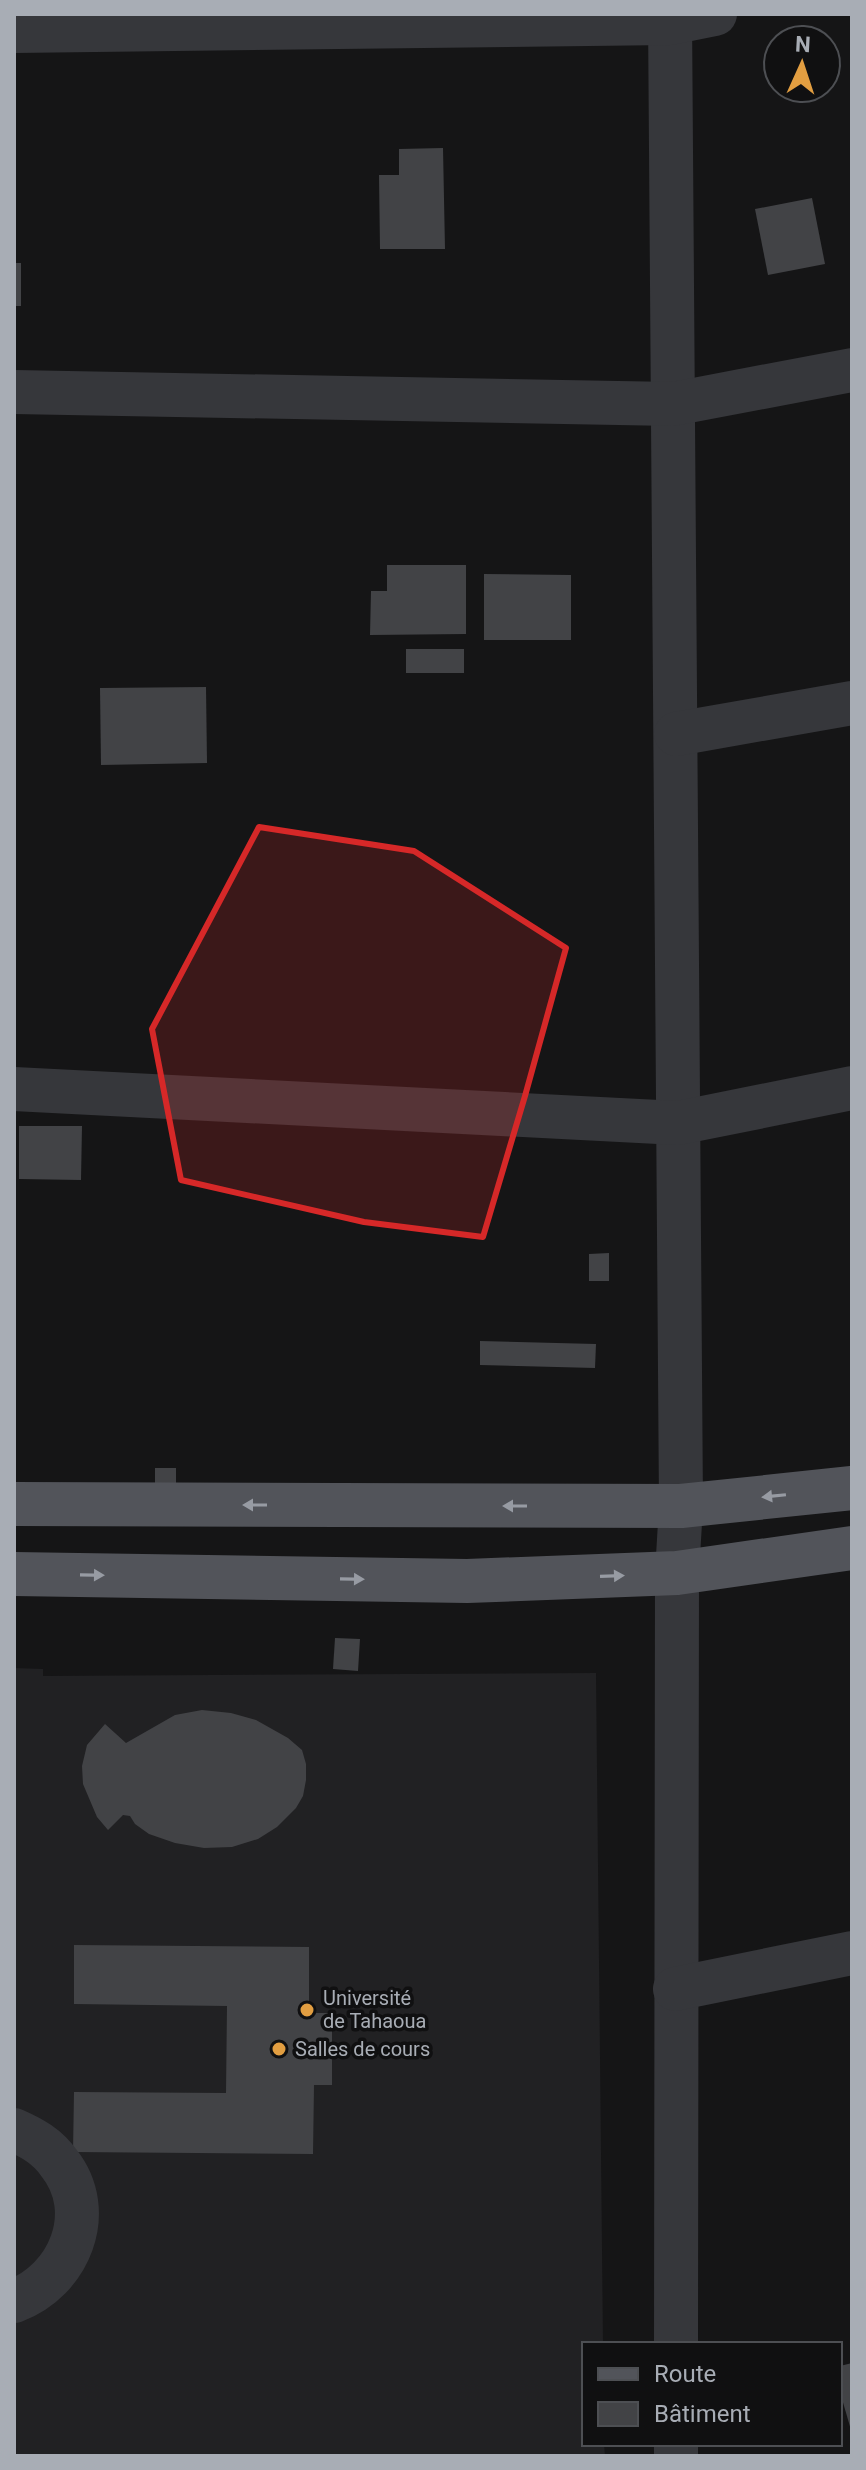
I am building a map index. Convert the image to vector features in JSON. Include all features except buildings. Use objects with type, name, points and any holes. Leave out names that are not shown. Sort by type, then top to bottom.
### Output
[{"type":"main road","points":[[14,1504],[681,1506],[852,1488]]},
{"type":"main road","points":[[14,1574],[467,1581],[677,1573],[852,1548]]},
{"type":"street","points":[[14,31],[274,21],[670,19],[715,14]]},
{"type":"street","points":[[670,19],[681,1506],[677,1573],[676,2342]]},
{"type":"street","points":[[14,392],[673,404],[852,370]]},
{"type":"street","points":[[676,734],[852,703]]},
{"type":"street","points":[[14,1089],[678,1123],[852,1088]]},
{"type":"street","points":[[675,1989],[852,1953]]},
{"type":"street","points":[[14,2130],[40,2142],[61,2164],[74,2191],[77,2221],[70,2250],[54,2276],[31,2295],[14,2301]]},
{"type":"highlighted area","points":[[259,827],[414,851],[566,948],[483,1237],[364,1222],[181,1180],[152,1029]]},
{"type":"shaded area","name":"Université de Tahaoua","points":[[14,1668],[43,1669],[43,1676],[596,1673],[603,2342],[582,2342],[582,2446],[604,2446],[605,2456],[14,2456]]},
{"type":"place","name":"Université de Tahaoua","points":[[307,2010]]},
{"type":"place","name":"Salles de cours","points":[[279,2049]]}]
